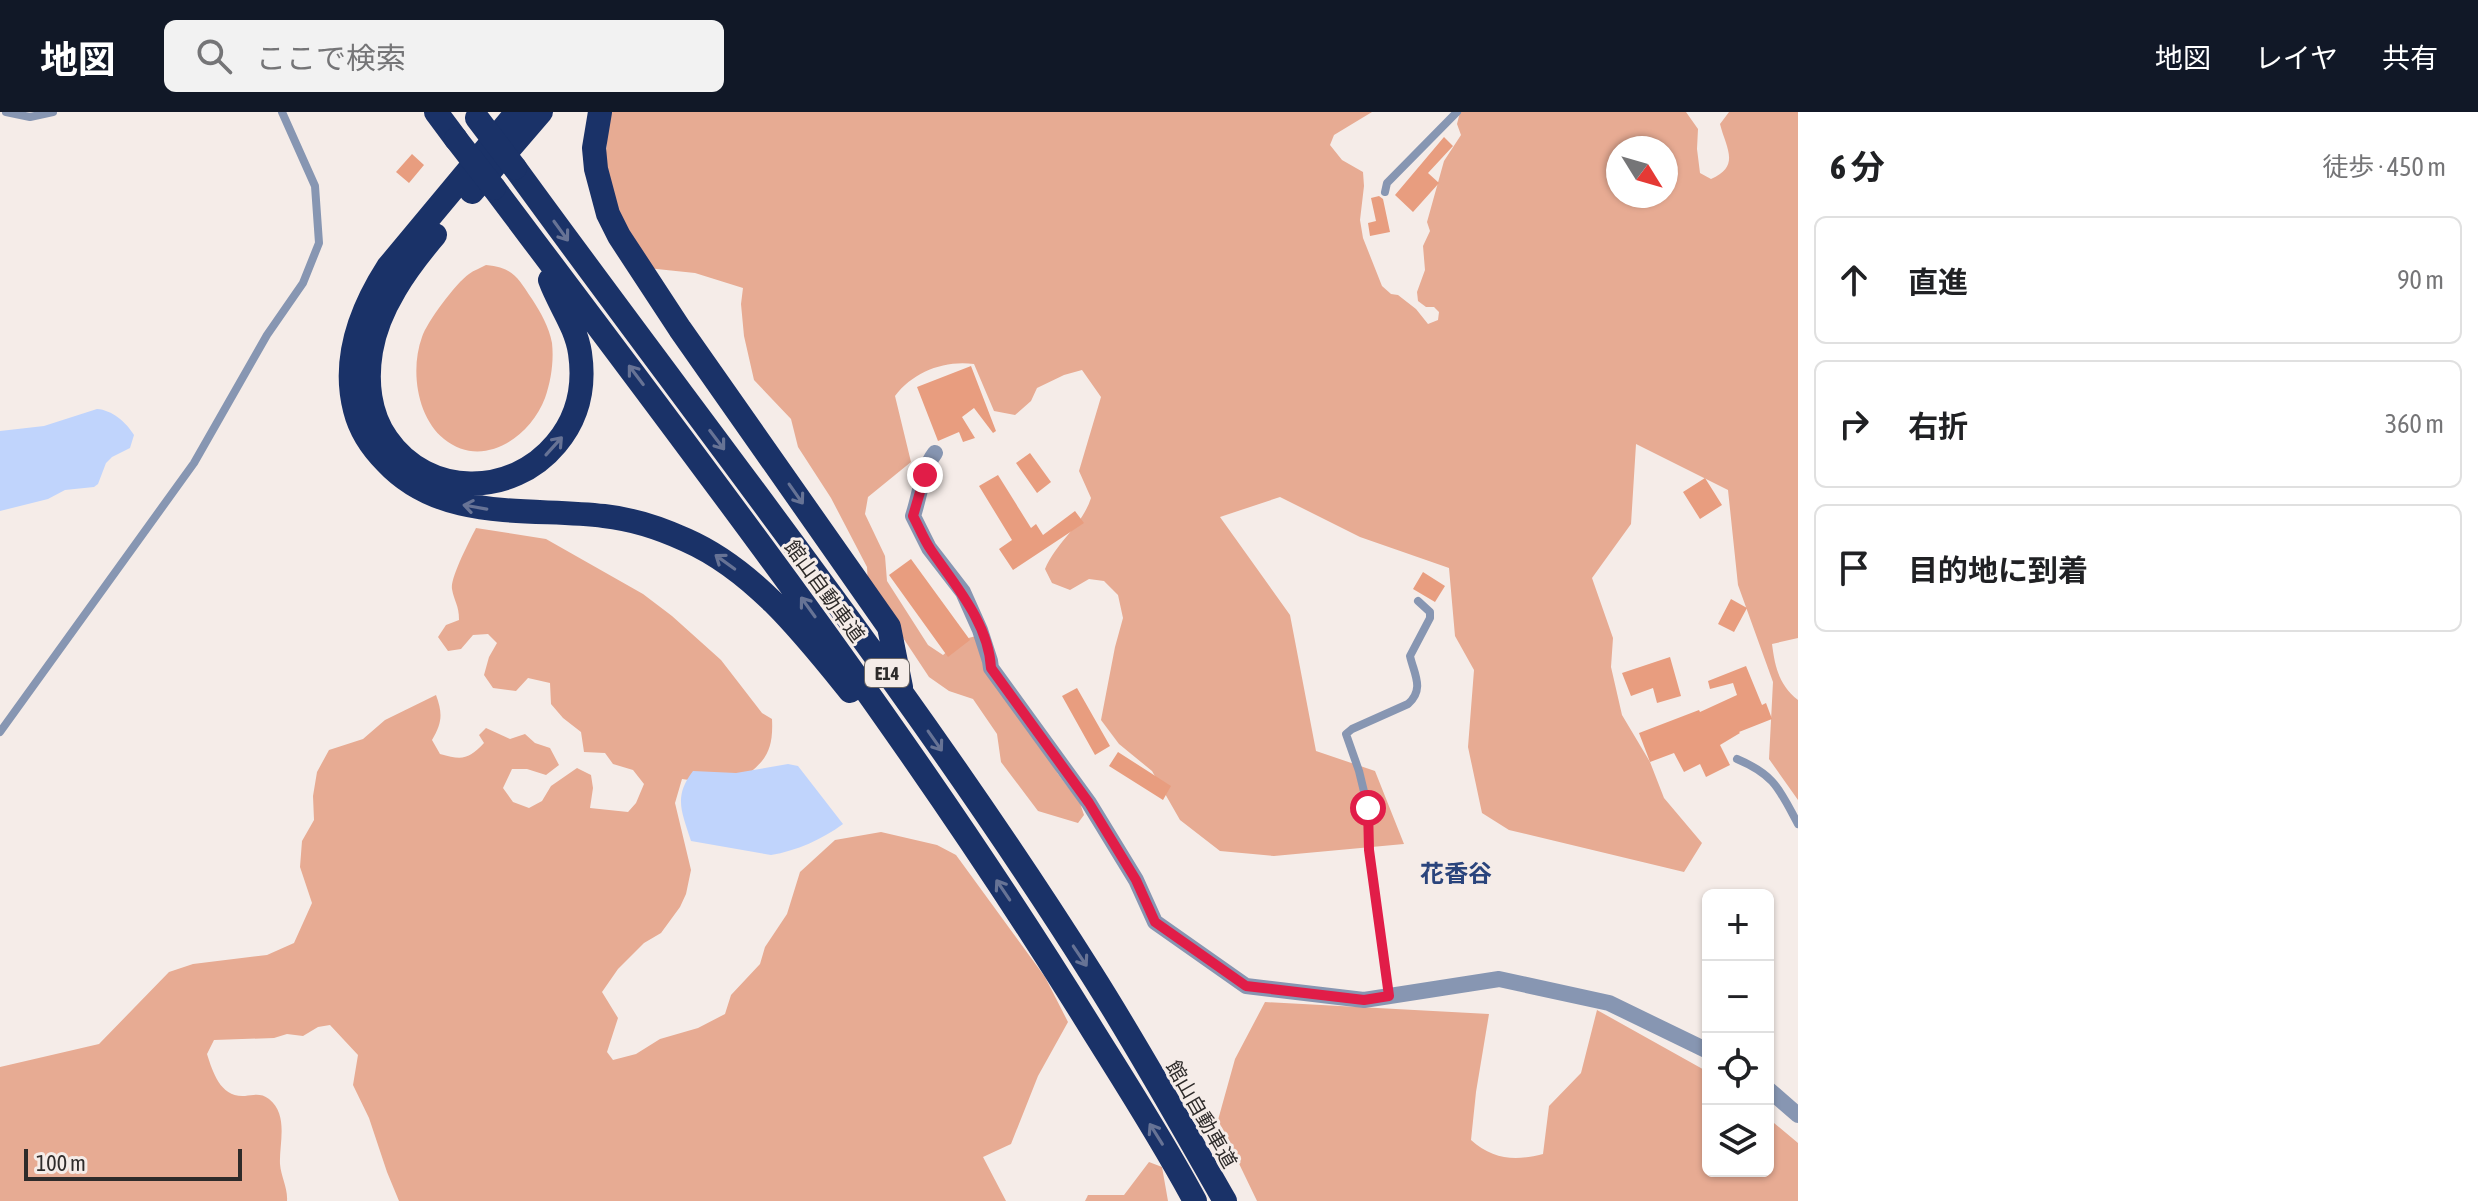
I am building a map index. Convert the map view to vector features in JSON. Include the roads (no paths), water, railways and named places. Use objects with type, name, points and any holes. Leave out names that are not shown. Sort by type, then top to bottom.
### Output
[{"type":"highway","name":"館山自動車道","points":[[436,112],[819,622],[1039,943],[1175,1163],[1195,1201]]},
{"type":"highway","points":[[517,112],[388,267],[375,288],[357,330],[350,372],[357,418],[369,441],[394,471],[411,484],[455,503],[503,511],[605,516],[638,523],[689,541],[730,564],[806,637],[978,852]]},
{"type":"highway","points":[[539,247],[553,288],[573,327],[580,353],[580,396],[575,417],[550,452],[509,479],[489,484],[466,484],[422,470],[388,440],[370,401],[368,377],[377,327],[398,285],[426,245],[541,112]]},
{"type":"highway","points":[[600,112],[594,148],[596,169],[608,214],[619,236],[658,298],[889,627],[902,695]]},
{"type":"highway","name":"館山自動車道","points":[[475,115],[820,578],[981,807],[1091,973],[1225,1201]]},
{"type":"street","points":[[935,453],[926,465],[913,516],[929,548],[963,592],[980,630],[991,668],[1089,803],[1136,880],[1155,922],[1246,986],[1364,1000],[1499,979],[1609,1003],[1702,1048]]},
{"type":"street","points":[[1774,1093],[1795,1107]]},
{"type":"lane","points":[[6,112],[30,117],[53,112]]},
{"type":"lane","points":[[0,732],[194,463],[267,335],[303,283],[319,243],[315,186],[282,112]]},
{"type":"lane","points":[[1385,192],[1387,183],[1457,112]]},
{"type":"lane","points":[[1389,996],[1369,850],[1368,808],[1346,734],[1415,698],[1418,683],[1410,656],[1430,618],[1430,612],[1418,601]]},
{"type":"lane","points":[[1737,759],[1768,775],[1777,785],[1798,824]]},
{"type":"water","points":[[97,409],[118,418],[134,435],[130,448],[106,463],[98,484],[65,490],[48,499],[0,511],[0,431],[44,426]]},
{"type":"water","points":[[788,764],[798,766],[843,824],[809,844],[771,855],[691,841],[682,813],[681,797],[693,771],[736,773]]},
{"type":"district","name":"花香谷","points":[[1456,873]]}]
